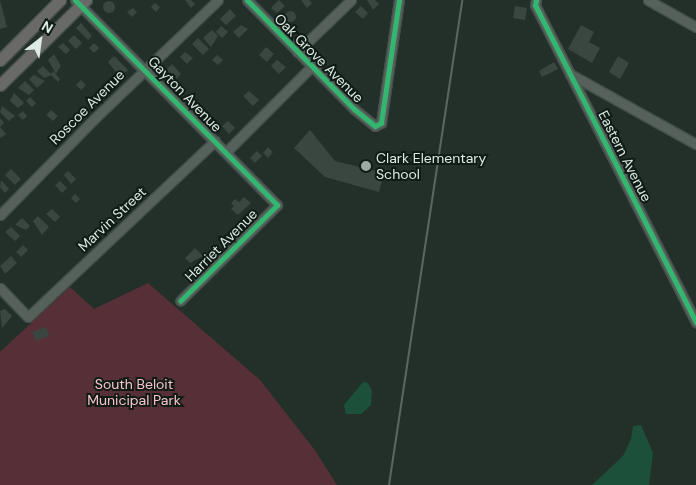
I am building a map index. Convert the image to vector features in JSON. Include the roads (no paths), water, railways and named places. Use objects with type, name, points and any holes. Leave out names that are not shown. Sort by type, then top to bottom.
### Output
[{"type":"main road","points":[[0,60],[60,0]]},
{"type":"main road","points":[[0,85],[81,2]]},
{"type":"street","name":"Roscoe Avenue","points":[[0,215],[218,0]]},
{"type":"street","name":"Oak Grove Avenue","points":[[246,0],[370,124],[378,126],[398,0]]},
{"type":"street","points":[[298,52],[351,0]]},
{"type":"street","name":"Eastern Avenue","points":[[536,0],[536,5],[570,74],[696,322]]},
{"type":"street","points":[[648,0],[696,27]]},
{"type":"street","name":"Gayton Avenue","points":[[81,2],[277,205]]},
{"type":"street","points":[[226,152],[312,67]]},
{"type":"street","points":[[570,74],[696,144]]},
{"type":"street","name":"Marvin Street","points":[[0,288],[28,317],[215,141]]},
{"type":"street","name":"Harriet Avenue","points":[[180,301],[277,205]]},
{"type":"railway","points":[[389,485],[462,0]]},
{"type":"place","name":"Clark Elementary School","points":[[366,166]]},
{"type":"park label","name":"South Beloit Municipal Park","points":[[134,392]]}]
